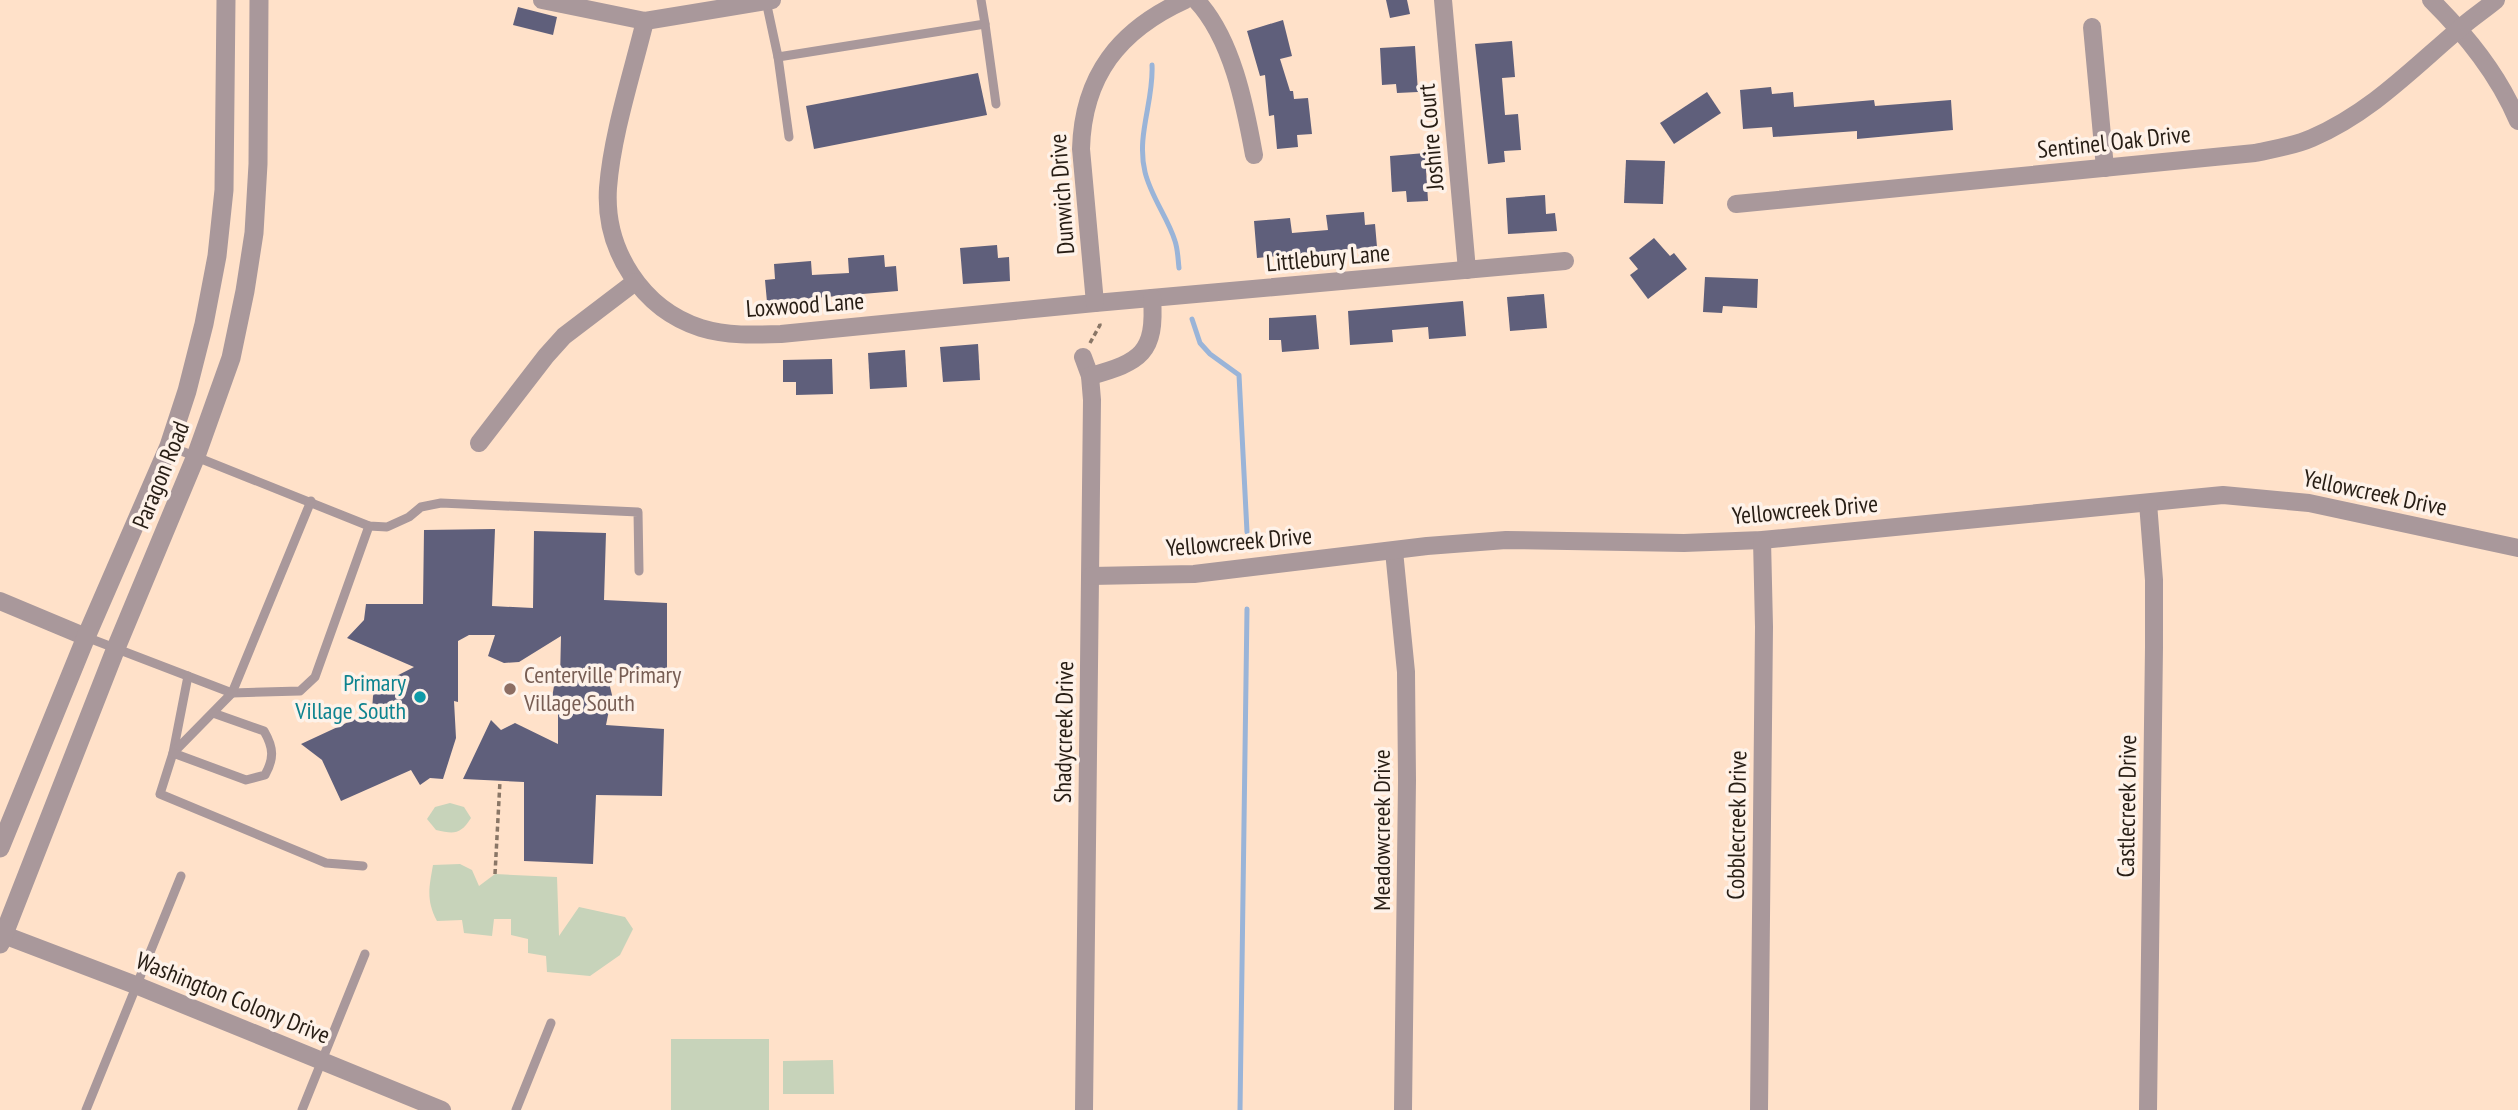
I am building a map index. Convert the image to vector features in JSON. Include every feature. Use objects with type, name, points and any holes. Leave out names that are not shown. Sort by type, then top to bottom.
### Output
[{"type":"street","name":"Paragon Road","points":[[0,848],[86,637],[169,446],[194,365],[217,256],[226,144],[226,0]]},
{"type":"street","name":"Paragon Road","points":[[2,939],[116,648],[196,456],[231,358],[252,245],[258,164],[259,0]]},
{"type":"street","points":[[542,0],[645,22],[772,0]]},
{"type":"street","name":"Dunwich Drive","points":[[1095,303],[1081,149],[1081,126],[1086,104],[1103,66],[1125,38],[1145,22],[1185,0]]},
{"type":"street","points":[[1196,0],[1211,22],[1237,78],[1246,108],[1254,155]]},
{"type":"street","name":"Joshire Court","points":[[1443,0],[1467,270]]},
{"type":"street","points":[[2431,0],[2486,61],[2518,121]]},
{"type":"street","name":"Sentinel Oak Drive","points":[[1736,204],[2255,153],[2283,148],[2310,139],[2345,122],[2375,103],[2459,28],[2496,0]]},
{"type":"street","name":"Loxwood Lane","points":[[645,22],[615,144],[608,187],[608,211],[612,234],[635,282],[654,302],[680,319],[701,328],[751,335],[1095,303]]},
{"type":"street","points":[[2092,26],[2105,168]]},
{"type":"street","name":"Littlebury Lane","points":[[1095,303],[1565,261]]},
{"type":"street","points":[[480,443],[564,336],[635,282]]},
{"type":"street","points":[[1090,376],[1112,369],[1137,356],[1145,348],[1152,337],[1154,325],[1152,298]]},
{"type":"street","name":"Shadycreek Drive","points":[[1083,357],[1090,376],[1092,401],[1084,1110]]},
{"type":"street","name":"Yellowcreek Drive","points":[[1091,576],[1194,574],[1506,540],[1684,543],[1762,540],[2223,495],[2309,503],[2518,548]]},
{"type":"street","name":"Castlecreek Drive","points":[[2148,502],[2154,580],[2148,1110]]},
{"type":"street","name":"Cobblecreek Drive","points":[[1759,1110],[1764,626],[1762,540]]},
{"type":"street","name":"Meadowcreek Drive","points":[[1394,551],[1406,672],[1403,1110]]},
{"type":"street","points":[[0,601],[86,637]]},
{"type":"street","name":"Washington Colony Drive","points":[[2,939],[138,986],[442,1110]]},
{"type":"lane","points":[[981,0],[996,104]]},
{"type":"lane","points":[[766,1],[778,57],[789,137]]},
{"type":"lane","points":[[778,57],[985,24]]},
{"type":"lane","points":[[169,446],[369,526],[387,527],[409,517],[421,507],[441,503],[638,512],[639,571]]},
{"type":"lane","points":[[173,753],[232,693],[311,501]]},
{"type":"lane","points":[[86,637],[232,693],[300,691],[315,677],[369,526]]},
{"type":"lane","points":[[188,676],[173,753],[160,794],[326,863],[363,866]]},
{"type":"lane","points":[[173,753],[246,780],[265,775],[271,764],[272,746],[264,731],[213,713]]},
{"type":"lane","points":[[86,1110],[181,876]]},
{"type":"lane","points":[[302,1110],[365,954]]},
{"type":"lane","points":[[516,1110],[551,1023]]},
{"type":"path","points":[[1083,357],[1100,325],[1095,303]]},
{"type":"path","points":[[495,874],[500,781]]},
{"type":"green space","points":[[450,803],[464,807],[471,818],[456,832],[436,830],[427,819],[435,807]]},
{"type":"green space","points":[[460,864],[472,870],[479,886],[495,874],[557,877],[559,936],[579,907],[625,917],[633,929],[620,955],[590,976],[547,972],[546,956],[528,953],[528,939],[511,935],[511,919],[494,919],[492,936],[464,933],[462,920],[437,921],[429,894],[433,865]]},
{"type":"green space","points":[[671,1039],[769,1039],[769,1110],[671,1110]]},
{"type":"green space","points":[[833,1060],[834,1094],[783,1094],[783,1061]]},
{"type":"building","points":[[1386,0],[1407,0],[1410,14],[1390,18]]},
{"type":"building","points":[[518,7],[557,17],[553,35],[513,25]]},
{"type":"building","points":[[1283,20],[1292,56],[1280,59],[1294,99],[1308,98],[1312,134],[1297,135],[1298,147],[1277,149],[1274,115],[1269,116],[1265,75],[1260,76],[1247,31]]},
{"type":"building","points":[[1512,41],[1515,77],[1502,78],[1505,115],[1518,114],[1521,150],[1504,151],[1505,162],[1488,164],[1475,44]]},
{"type":"building","points":[[1415,46],[1418,92],[1397,93],[1396,84],[1382,85],[1380,48]]},
{"type":"building","points":[[978,73],[987,115],[814,149],[806,106]]},
{"type":"building","points":[[1771,87],[1772,94],[1793,92],[1794,107],[1874,100],[1875,106],[1951,100],[1953,130],[1857,139],[1857,131],[1773,137],[1772,127],[1743,129],[1740,90]]},
{"type":"building","points":[[1707,92],[1721,113],[1674,144],[1660,123]]},
{"type":"building","points":[[1425,153],[1428,201],[1407,202],[1406,191],[1392,192],[1390,156]]},
{"type":"building","points":[[1626,160],[1665,161],[1663,204],[1624,203]]},
{"type":"building","points":[[1545,195],[1546,214],[1555,213],[1557,231],[1508,234],[1506,198]]},
{"type":"building","points":[[1364,212],[1365,225],[1375,224],[1377,247],[1257,258],[1254,221],[1290,218],[1292,233],[1328,230],[1326,215]]},
{"type":"building","points":[[1654,238],[1670,256],[1674,253],[1687,269],[1648,299],[1630,275],[1638,269],[1629,258]]},
{"type":"building","points":[[997,245],[998,258],[1009,257],[1010,281],[963,284],[960,248]]},
{"type":"building","points":[[884,255],[885,267],[896,266],[898,291],[767,302],[765,280],[775,279],[774,264],[811,261],[812,275],[849,273],[848,258]]},
{"type":"building","points":[[1705,277],[1758,279],[1757,308],[1723,306],[1722,313],[1703,312]]},
{"type":"building","points":[[1544,294],[1547,328],[1510,331],[1507,297]]},
{"type":"building","points":[[1463,301],[1466,336],[1429,339],[1428,327],[1392,330],[1393,342],[1350,345],[1348,311]]},
{"type":"building","points":[[1316,315],[1319,349],[1282,352],[1281,340],[1269,340],[1269,318]]},
{"type":"building","points":[[978,344],[980,380],[943,382],[940,347]]},
{"type":"building","points":[[905,350],[907,387],[870,389],[868,353]]},
{"type":"building","points":[[832,359],[833,394],[796,395],[796,382],[783,382],[783,360]]},
{"type":"building","name":"Primary Village South","points":[[495,529],[492,606],[533,608],[534,531],[606,533],[604,600],[667,603],[667,672],[606,670],[612,695],[606,725],[664,729],[662,796],[596,795],[593,864],[524,861],[524,782],[463,779],[491,720],[501,730],[515,723],[558,744],[558,709],[552,698],[554,686],[560,679],[561,636],[519,662],[504,663],[488,656],[495,635],[469,635],[458,641],[458,702],[454,701],[456,738],[443,779],[430,778],[420,785],[411,770],[341,801],[322,760],[301,744],[372,711],[377,686],[414,667],[347,638],[364,620],[366,604],[423,604],[424,530]]},
{"type":"waterway","points":[[1152,65],[1143,158],[1148,181],[1175,241],[1179,268]]},
{"type":"waterway","points":[[1192,319],[1200,343],[1210,354],[1239,375],[1247,532]]},
{"type":"waterway","points":[[1240,1110],[1247,609]]},
{"type":"place","name":"Centerville Primary Village South","points":[[510,689]]},
{"type":"place","name":"Primary Village South","points":[[420,697]]}]
